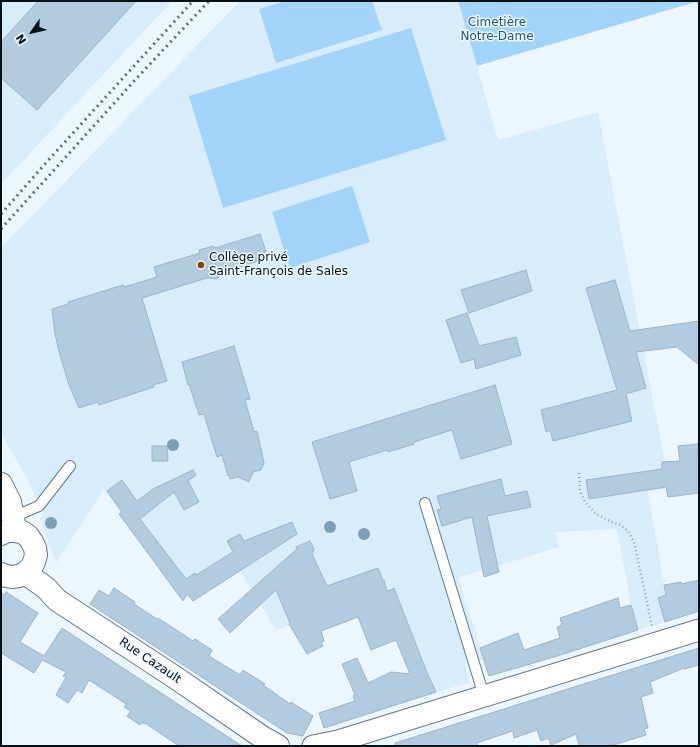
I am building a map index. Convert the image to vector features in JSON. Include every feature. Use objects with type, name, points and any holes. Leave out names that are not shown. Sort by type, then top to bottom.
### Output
[{"type":"street","points":[[1,484],[10,502],[10,527],[28,536],[35,548],[36,555],[31,568],[26,573],[12,577],[1,574]]},
{"type":"street","name":"Rue Cazault","points":[[26,573],[46,588],[57,600],[173,676],[262,737],[278,746]]},
{"type":"street","points":[[313,746],[336,743],[699,630]]},
{"type":"lane","points":[[10,527],[39,506],[70,466]]},
{"type":"lane","points":[[425,503],[484,696]]},
{"type":"path","points":[[579,473],[580,491],[585,502],[596,514],[621,525],[628,531],[634,542],[652,626],[659,642]]},
{"type":"shaded area","points":[[1,1],[172,1],[1,184]]},
{"type":"shaded area","points":[[240,1],[458,1],[498,140],[598,112],[670,488],[648,492],[666,595],[665,622],[638,630],[631,605],[617,529],[555,532],[559,547],[458,578],[484,659],[465,665],[470,683],[436,692],[393,587],[276,630],[238,567],[183,597],[104,490],[56,563],[40,519],[44,511],[39,506],[29,482],[1,433],[1,248]]},
{"type":"green space","points":[[286,1],[372,1],[382,30],[276,63],[259,9]]},
{"type":"green space","name":"Cimetière Notre-Dame","points":[[458,1],[699,1],[477,66]]},
{"type":"green space","points":[[411,28],[446,140],[223,208],[189,96]]},
{"type":"green space","points":[[352,186],[370,242],[290,268],[272,212]]},
{"type":"building","points":[[38,1],[136,1],[37,110],[1,78],[1,42]]},
{"type":"building","points":[[260,234],[268,258],[224,272],[217,279],[207,278],[142,298],[167,381],[153,385],[154,387],[99,405],[98,402],[79,408],[69,385],[60,355],[55,334],[52,309],[68,304],[68,302],[123,285],[124,287],[157,277],[154,267],[200,253],[199,250],[214,246],[215,248]]},
{"type":"building","points":[[526,270],[532,291],[469,313],[461,290]]},
{"type":"building","points":[[615,280],[630,331],[699,321],[699,365],[677,347],[636,352],[646,388],[626,394],[632,421],[553,441],[550,430],[546,432],[541,410],[617,390],[586,288]]},
{"type":"building","points":[[467,313],[479,346],[516,337],[521,355],[476,369],[474,359],[461,363],[446,320]]},
{"type":"building","points":[[234,346],[250,399],[245,400],[254,432],[257,431],[264,463],[261,470],[253,472],[249,482],[238,477],[230,479],[222,455],[217,457],[204,414],[199,415],[189,384],[188,385],[182,362]]},
{"type":"building","points":[[495,385],[512,444],[461,459],[452,430],[414,442],[414,444],[388,452],[387,450],[349,462],[357,491],[330,499],[312,442]]},
{"type":"building","points":[[698,444],[699,493],[668,497],[666,487],[589,499],[586,480],[662,469],[662,462],[680,461],[678,446]]},
{"type":"building","points":[[152,446],[167,446],[168,461],[152,461]]},
{"type":"building","points":[[193,470],[196,475],[188,481],[199,502],[184,510],[174,492],[140,519],[186,579],[195,573],[196,575],[233,552],[227,541],[240,534],[244,541],[292,522],[297,534],[193,601],[187,594],[183,601],[119,514],[122,512],[107,491],[122,480],[137,501],[153,489]]},
{"type":"building","points":[[501,479],[505,496],[527,491],[531,507],[487,516],[499,572],[484,577],[472,517],[442,526],[437,510],[441,509],[437,496]]},
{"type":"building","points":[[310,541],[314,549],[312,554],[327,586],[378,568],[383,581],[384,580],[387,591],[394,588],[436,692],[324,728],[319,713],[355,701],[353,696],[355,695],[342,664],[357,658],[368,683],[391,672],[410,674],[396,640],[371,650],[358,617],[321,631],[324,641],[321,643],[323,646],[307,654],[289,624],[290,623],[276,590],[230,633],[218,619],[297,549],[296,547]]},
{"type":"building","points":[[699,580],[699,611],[665,622],[658,598],[666,595],[664,585],[681,582],[681,584]]},
{"type":"building","points":[[114,588],[135,602],[134,604],[157,619],[158,618],[193,641],[195,639],[212,650],[209,656],[240,675],[243,670],[265,684],[263,685],[290,704],[291,702],[313,716],[303,736],[287,733],[90,604],[99,590],[109,596]]},
{"type":"building","points":[[6,592],[38,613],[20,642],[44,656],[62,628],[242,746],[179,746],[145,723],[144,724],[142,722],[140,725],[127,716],[131,711],[124,707],[126,704],[89,680],[82,693],[77,690],[68,703],[56,695],[66,677],[63,676],[66,672],[42,660],[34,673],[1,653],[1,593],[5,595]]},
{"type":"building","points":[[618,598],[620,608],[631,605],[638,630],[489,676],[480,648],[518,633],[524,650],[560,638],[557,627],[562,625],[560,618]]},
{"type":"building","points":[[699,648],[699,665],[684,668],[650,682],[653,693],[641,697],[648,728],[644,729],[646,735],[610,746],[579,746],[576,734],[551,745],[548,738],[541,741],[537,730],[514,738],[513,731],[477,743],[478,746],[395,746],[395,743]]},
{"type":"railway","points":[[1,214],[193,1]]},
{"type":"railway","points":[[1,229],[135,80],[209,1]]},
{"type":"place","name":"Collège privé Saint-François de Sales","points":[[201,265]]}]
